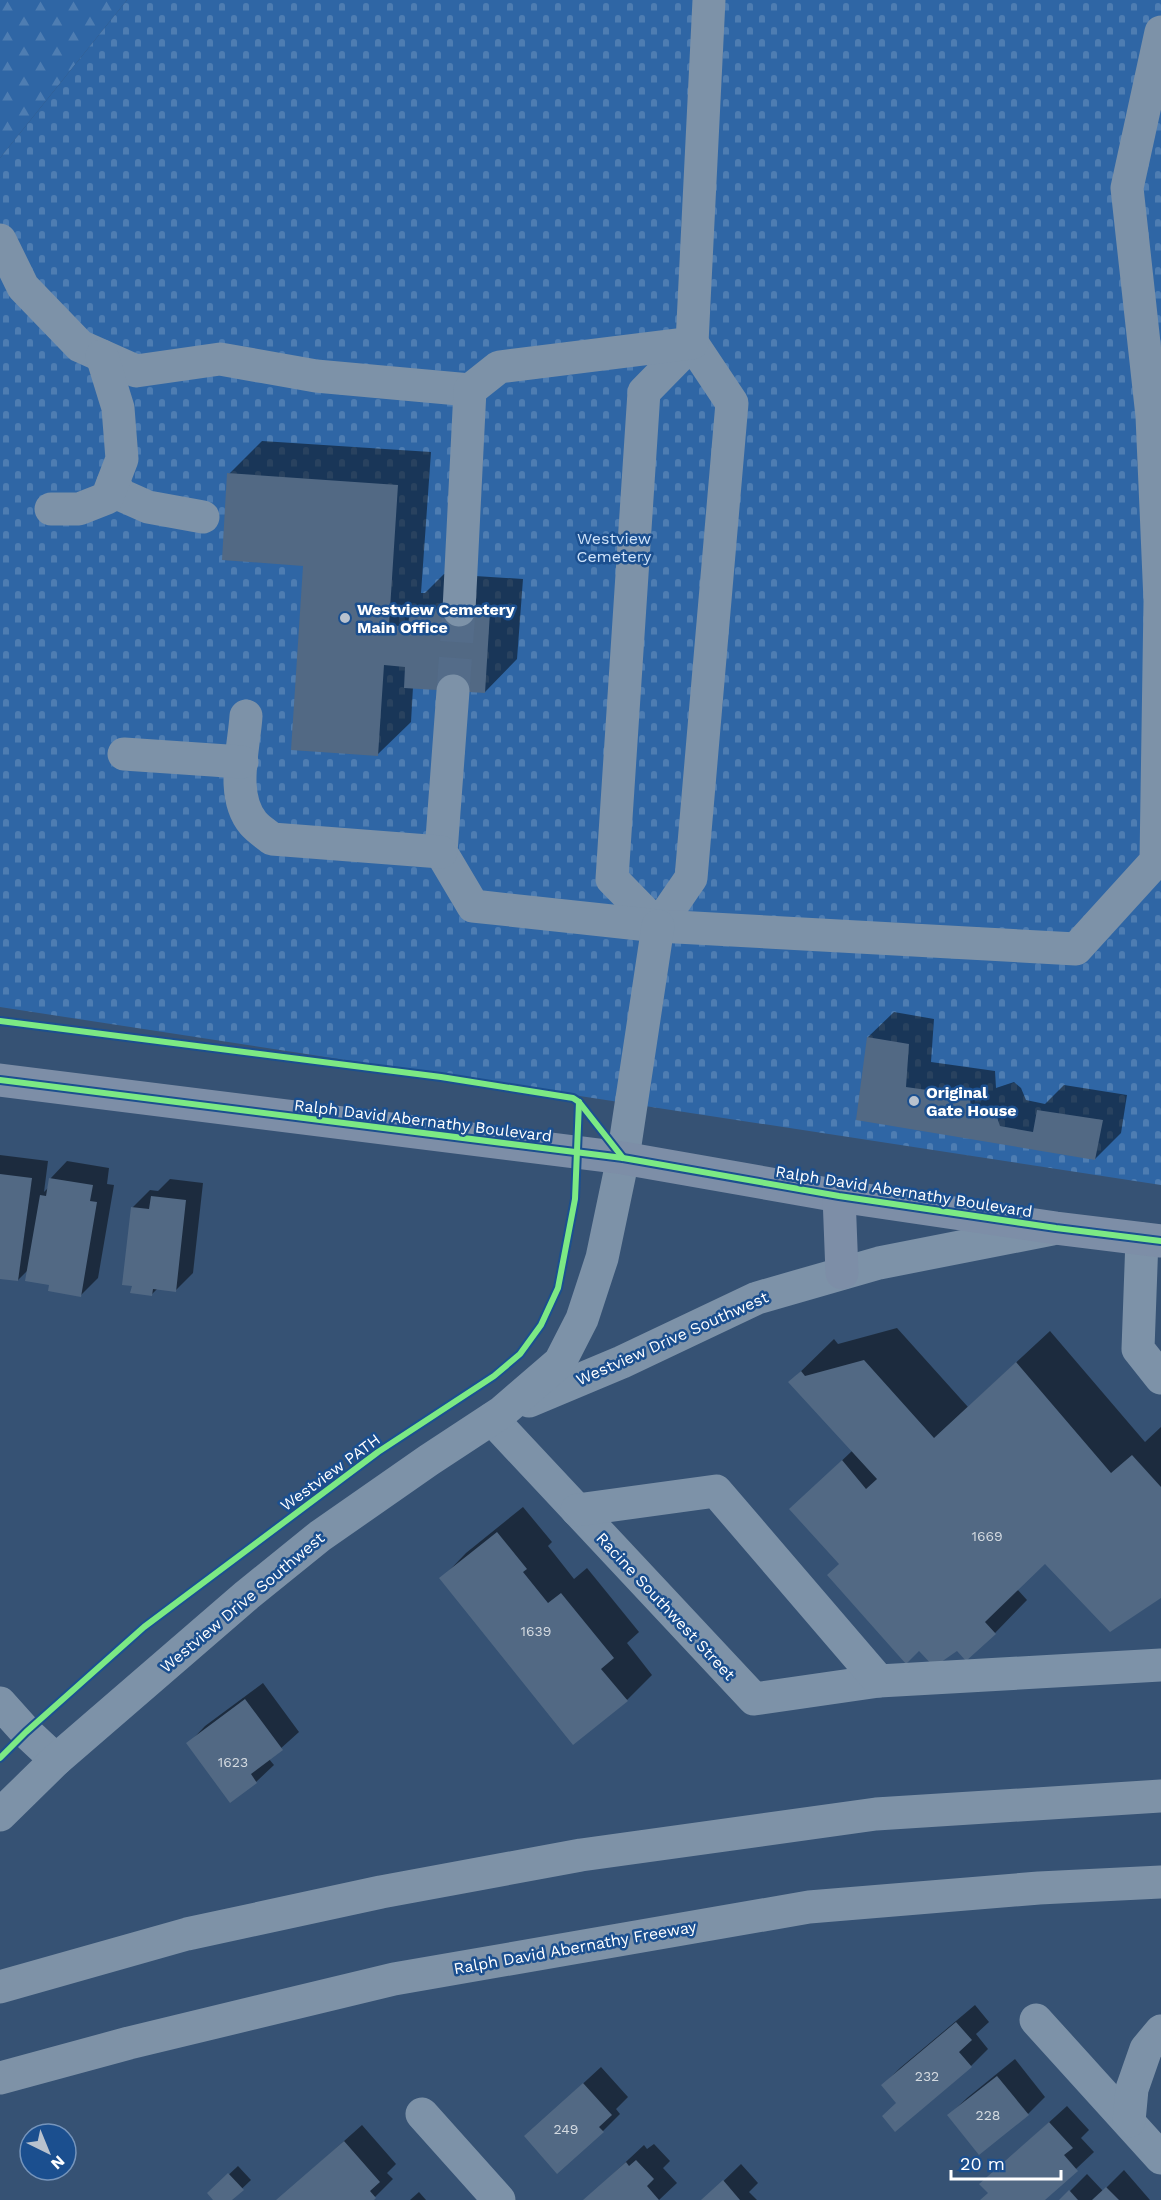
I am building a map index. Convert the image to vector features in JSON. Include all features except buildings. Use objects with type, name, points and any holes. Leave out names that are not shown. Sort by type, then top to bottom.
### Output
[{"type":"highway","points":[[0,1987],[187,1934],[381,1892],[581,1855],[876,1814],[1154,1794]]},
{"type":"highway","name":"Ralph David Abernathy Freeway","points":[[0,2078],[129,2043],[394,1979],[809,1907],[1039,1888],[1161,1882]]},
{"type":"main road","name":"Ralph David Abernathy Boulevard","points":[[0,1080],[623,1158],[839,1196],[1151,1240]]},
{"type":"main road","points":[[839,1196],[842,1273]]},
{"type":"street","points":[[658,926],[692,878],[732,403],[692,343],[709,0]]},
{"type":"street","points":[[453,691],[441,852],[473,906],[658,926],[1076,949],[1159,861],[1161,601],[1152,416],[1127,188],[1161,32]]},
{"type":"street","points":[[0,240],[23,287],[80,346],[136,371],[220,358],[316,376],[471,390],[499,368],[692,343]]},
{"type":"street","points":[[658,926],[612,879],[644,392],[692,343]]},
{"type":"street","points":[[51,509],[79,508],[107,498],[122,459],[118,408],[102,356]]},
{"type":"street","points":[[459,610],[471,390]]},
{"type":"street","points":[[113,483],[121,495],[148,507],[203,517]]},
{"type":"street","points":[[246,716],[240,774],[241,799],[253,823],[272,839],[441,852]]},
{"type":"street","points":[[124,754],[242,762]]},
{"type":"street","name":"Westview Drive Southwest","points":[[0,1815],[56,1760],[247,1595],[320,1536],[497,1416],[560,1362],[582,1319],[603,1258],[623,1158],[658,926]]},
{"type":"street","name":"Westview Drive Southwest","points":[[497,1416],[622,1362],[757,1298],[879,1263],[1056,1228]]},
{"type":"street","points":[[1151,1240],[1150,1350],[1161,1378]]},
{"type":"street","name":"Racine Southwest Street","points":[[497,1416],[577,1510],[754,1699],[879,1681]]},
{"type":"street","points":[[577,1510],[716,1491],[879,1681],[1161,1665]]},
{"type":"street","points":[[0,1703],[56,1760]]},
{"type":"street","points":[[1036,2020],[1161,2158]]},
{"type":"street","points":[[1129,2121],[1132,2089],[1146,2049],[1161,2031]]},
{"type":"street","points":[[422,2114],[499,2200]]},
{"type":"green space","points":[[0,0],[127,0],[0,158]]},
{"type":"green space","name":"Westview Cemetery","points":[[127,0],[1161,0],[1161,1185],[0,1007],[0,158]]},
{"type":"tunnel","points":[[453,691],[459,610]]},
{"type":"cycle path","points":[[0,1021],[441,1077],[573,1098],[579,1102],[623,1158]]},
{"type":"cycle path","points":[[0,1080],[623,1158],[839,1196],[1161,1241]]},
{"type":"cycle path","name":"Westview PATH","points":[[0,1758],[144,1627],[378,1452],[494,1376],[520,1354],[541,1325],[558,1288],[575,1199],[579,1102]]},
{"type":"place","name":"Westview Cemetery Main Office","points":[[345,618]]},
{"type":"place","name":"Original Gate House","points":[[914,1101]]}]
